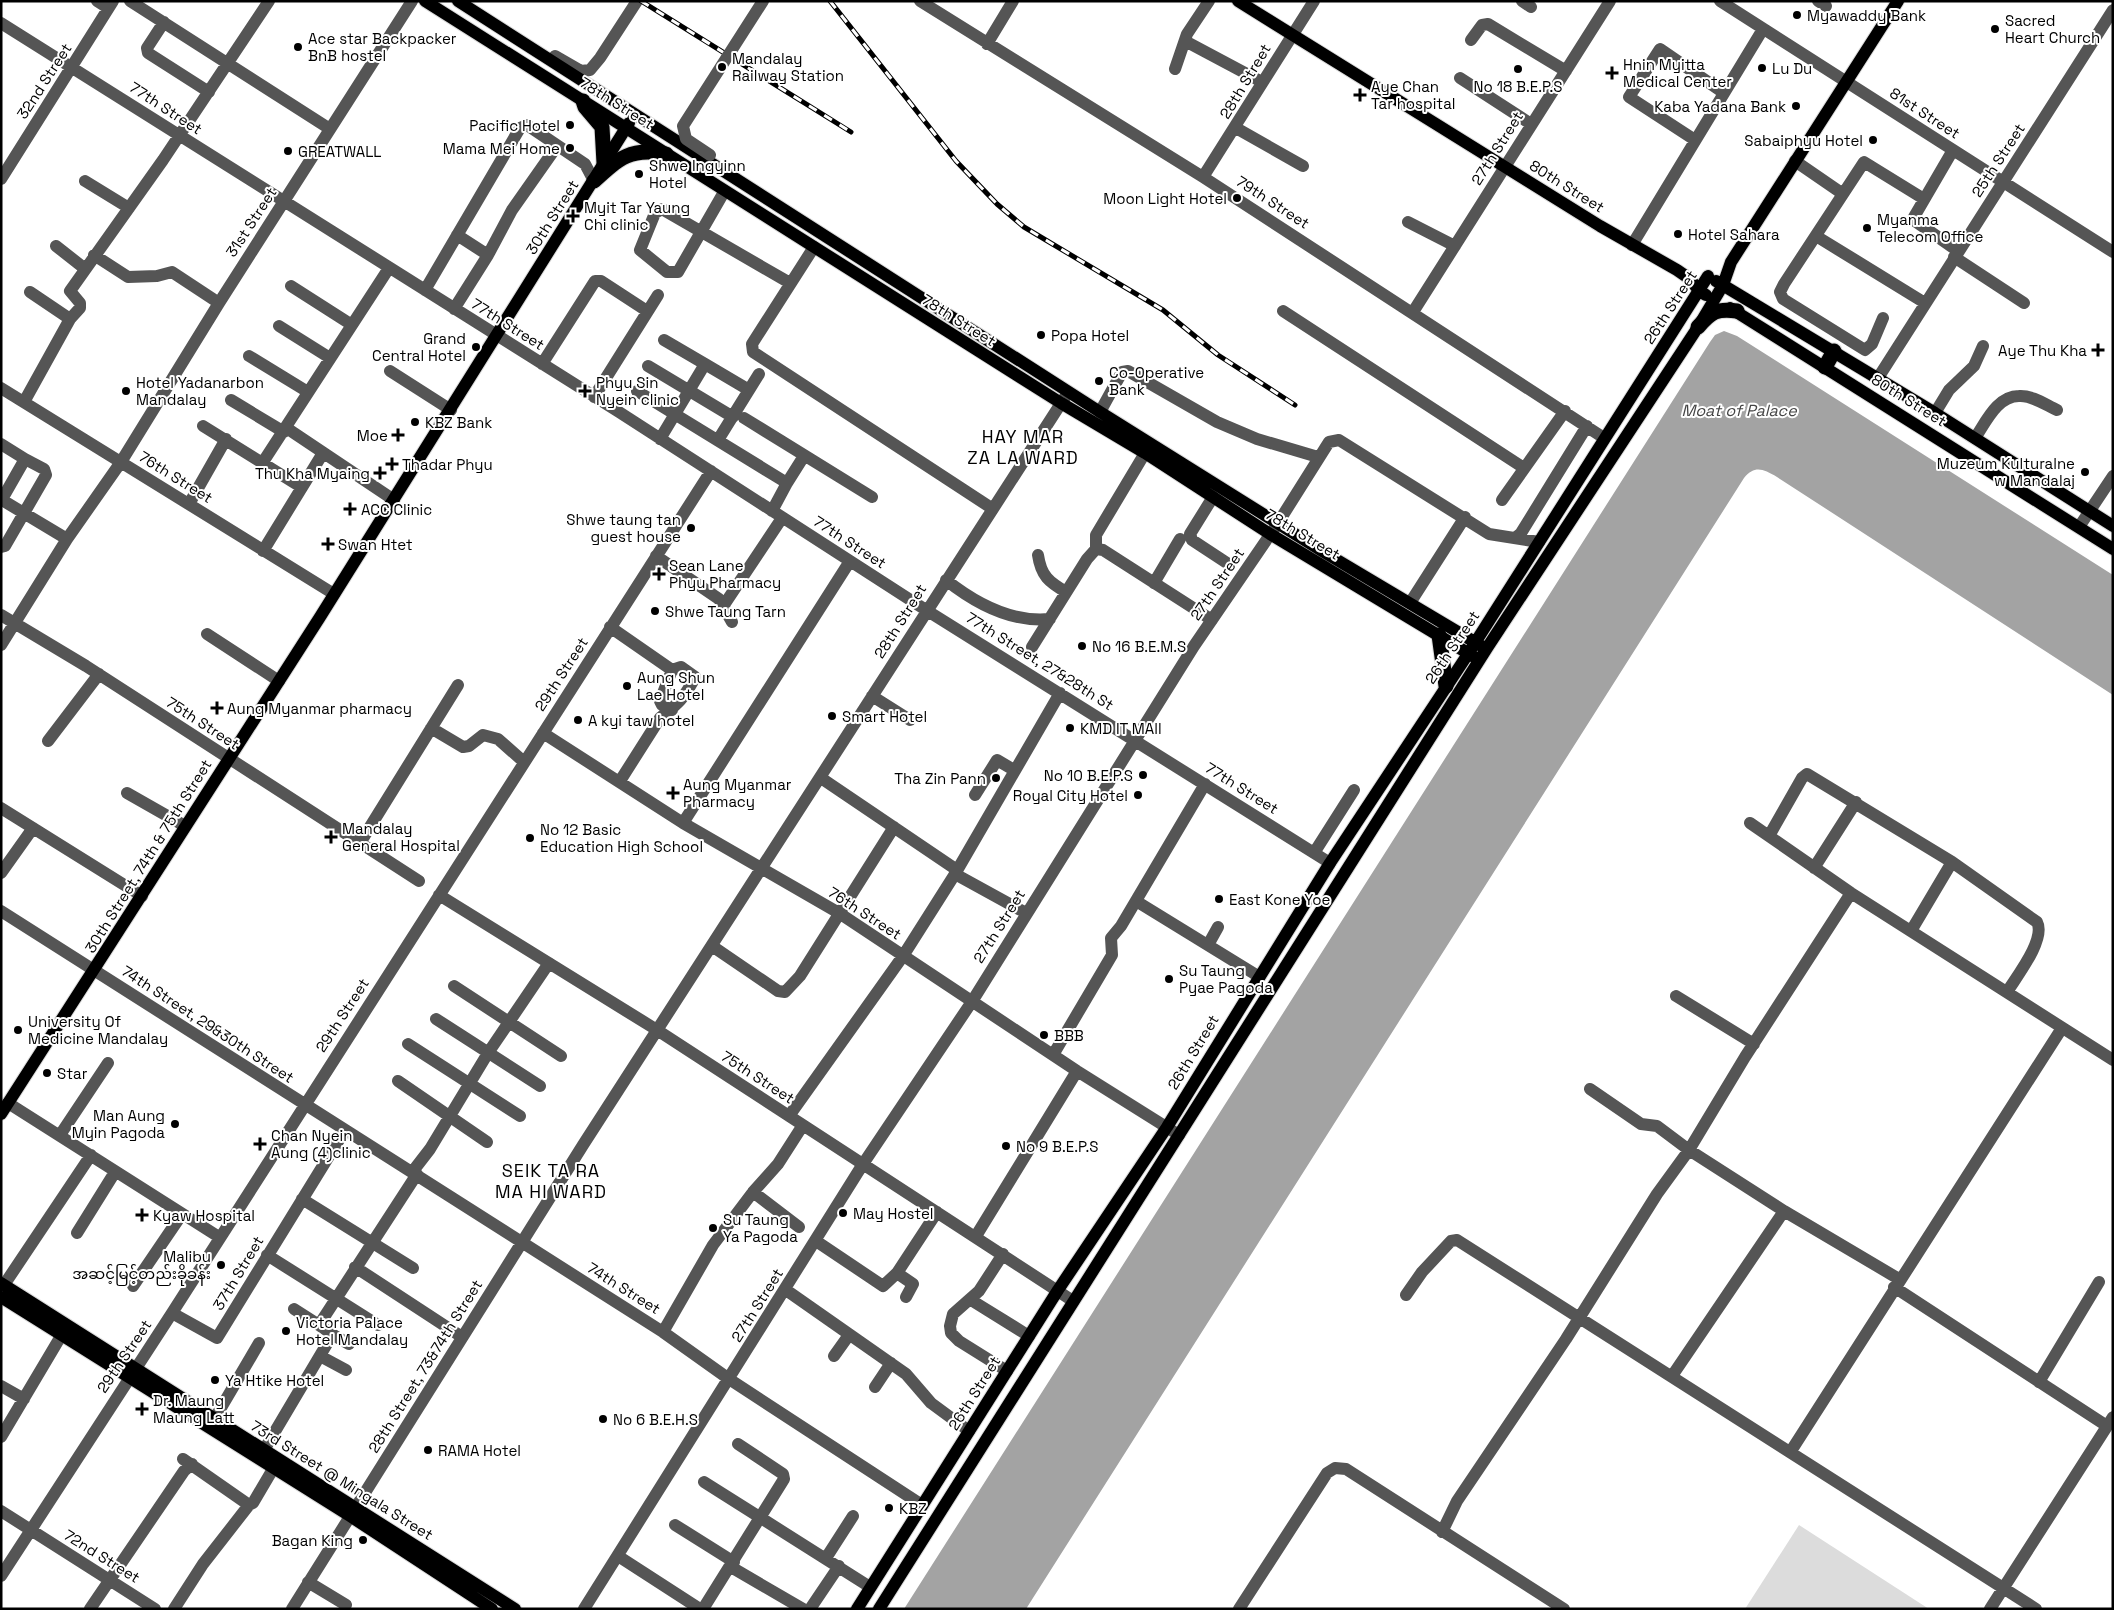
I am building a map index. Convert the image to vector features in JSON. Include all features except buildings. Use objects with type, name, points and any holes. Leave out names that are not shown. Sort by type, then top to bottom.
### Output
[{"type":"highway","points":[[583,101],[585,107],[602,126],[604,163]]},
{"type":"highway","points":[[594,180],[614,162],[635,152],[643,150],[666,154]]},
{"type":"highway","points":[[1698,327],[1713,312],[1724,309],[1737,311]]},
{"type":"highway","points":[[1825,367],[1834,351]]},
{"type":"highway","points":[[1439,635],[1446,686]]},
{"type":"main road","name":"78th Street","points":[[425,1],[724,192],[1061,403],[1145,453],[1270,534],[1439,635],[1471,648],[1487,648]]},
{"type":"main road","name":"78th Street","points":[[458,1],[1100,412],[1410,603],[1471,648],[1480,660]]},
{"type":"main road","points":[[1238,1],[1292,36]]},
{"type":"main road","points":[[1728,268],[1898,1]]},
{"type":"main road","name":"80th Street","points":[[1292,36],[1632,245],[1690,278],[1699,291],[1737,311],[2113,549]]},
{"type":"main road","name":"30th Street","points":[[334,594],[451,410],[634,114]]},
{"type":"main road","name":"26th Street","points":[[857,1609],[1058,1290],[1166,1126],[1330,863],[1471,648],[1708,276],[1728,268]]},
{"type":"main road","name":"26th Street","points":[[879,1609],[1487,648],[1698,327],[1723,285],[1728,268]]},
{"type":"main road","points":[[1690,278],[1708,276]]},
{"type":"main road","name":"80th Street","points":[[1708,276],[1935,413],[2113,526]]},
{"type":"main road","name":"30th Street, 74th & 75th Street","points":[[1,1114],[95,971],[228,758],[334,594]]},
{"type":"main road","name":"73rd Street @ Mingala Street","points":[[2,1288],[61,1336],[132,1372],[215,1418],[264,1450],[492,1609]]},
{"type":"main road","name":"73rd Street @ Mingala Street","points":[[2,1288],[132,1372],[273,1469],[352,1511],[515,1609]]},
{"type":"street","points":[[130,1],[330,128]]},
{"type":"street","points":[[24,402],[70,319],[80,305],[70,291],[84,268],[179,136],[269,1]]},
{"type":"street","name":"31st Street","points":[[15,624],[68,540],[121,462],[283,201],[412,1]]},
{"type":"street","points":[[506,32],[515,33],[581,71],[590,70],[600,58],[636,1]]},
{"type":"street","points":[[763,1],[683,126],[686,138],[758,190],[765,198]]},
{"type":"street","name":"79th Street","points":[[920,1],[1203,177],[1604,438]]},
{"type":"street","points":[[987,44],[1013,1]]},
{"type":"street","points":[[1175,70],[1185,41],[1209,1]]},
{"type":"street","name":"28th Street","points":[[1203,177],[1236,128],[1262,82],[1314,1]]},
{"type":"street","name":"27th Street","points":[[1413,312],[1610,1]]},
{"type":"street","name":"81st Street","points":[[1720,1],[2113,252]]},
{"type":"street","name":"32nd Street","points":[[1,178],[72,66],[106,4]]},
{"type":"street","name":"25th Street","points":[[1878,378],[2113,10]]},
{"type":"street","points":[[164,22],[146,48],[148,53],[209,92]]},
{"type":"street","name":"77th Street","points":[[1,23],[72,66],[179,136],[711,471],[926,610]]},
{"type":"street","points":[[1471,40],[1482,24],[1488,24],[1566,71]]},
{"type":"street","points":[[1632,245],[1763,28]]},
{"type":"street","points":[[1185,41],[1262,82]]},
{"type":"street","points":[[1695,140],[1629,97],[1660,49],[1724,93]]},
{"type":"street","points":[[1460,78],[1531,124]]},
{"type":"street","points":[[425,290],[520,128],[527,125],[585,164],[594,180]]},
{"type":"street","points":[[1236,128],[1303,166]]},
{"type":"street","points":[[454,309],[488,255],[512,210],[557,146]]},
{"type":"street","points":[[1953,150],[1914,217],[1915,221],[1956,254],[2024,303]]},
{"type":"street","points":[[1796,161],[1843,194]]},
{"type":"street","points":[[1883,318],[1872,344],[1865,350],[1783,299],[1780,292],[1864,162],[1924,199]]},
{"type":"street","points":[[85,181],[129,208]]},
{"type":"street","points":[[724,192],[702,231],[678,272],[667,272],[640,250],[659,209],[662,209],[702,231],[790,283]]},
{"type":"street","points":[[1408,222],[1455,246]]},
{"type":"street","points":[[457,235],[488,255]]},
{"type":"street","points":[[1816,236],[1925,303]]},
{"type":"street","points":[[56,246],[84,268]]},
{"type":"street","points":[[814,247],[752,344],[753,352],[993,509]]},
{"type":"street","points":[[94,255],[128,277],[158,276],[172,272],[219,303]]},
{"type":"street","points":[[263,462],[389,268]]},
{"type":"street","points":[[542,364],[595,281],[601,281],[647,312]]},
{"type":"street","points":[[291,286],[352,325]]},
{"type":"street","points":[[30,292],[70,319]]},
{"type":"street","points":[[594,397],[658,295]]},
{"type":"street","points":[[1284,311],[1524,468]]},
{"type":"street","points":[[279,326],[330,358]]},
{"type":"street","points":[[664,340],[749,390]]},
{"type":"street","points":[[1935,413],[1949,390],[1974,366],[1984,346]]},
{"type":"street","points":[[249,356],[308,392]]},
{"type":"street","points":[[660,439],[705,364]]},
{"type":"street","points":[[648,366],[872,497]]},
{"type":"street","points":[[390,371],[451,410]]},
{"type":"street","points":[[1100,412],[1122,372],[1128,371],[1217,422],[1257,438],[1318,457]]},
{"type":"street","points":[[718,440],[738,418],[749,390],[758,374]]},
{"type":"street","name":"76th Street","points":[[1,388],[334,594]]},
{"type":"street","points":[[637,391],[787,482]]},
{"type":"street","name":"28th Street","points":[[656,1030],[821,778],[926,610],[1069,392]]},
{"type":"street","points":[[1975,438],[1993,411],[2005,400],[2019,396],[2057,410]]},
{"type":"street","points":[[231,400],[285,428],[394,500]]},
{"type":"street","points":[[1502,500],[1564,411]]},
{"type":"street","points":[[203,426],[301,487]]},
{"type":"street","points":[[1515,538],[1520,533],[1587,426]]},
{"type":"street","points":[[189,504],[226,439]]},
{"type":"street","name":"27th Street","points":[[584,1609],[786,1290],[863,1164],[973,1000],[1212,620],[1278,523],[1329,442],[1339,440],[1494,536],[1539,542]]},
{"type":"street","points":[[1,444],[47,472],[5,546],[1,547]]},
{"type":"street","points":[[263,550],[323,453]]},
{"type":"street","points":[[1032,647],[1066,592],[1096,549],[1096,535],[1145,453]]},
{"type":"street","points":[[724,605],[777,514],[787,482],[804,456]]},
{"type":"street","points":[[25,459],[2,500],[68,540]]},
{"type":"street","name":"29th Street","points":[[1,1576],[172,1313],[711,471]]},
{"type":"street","points":[[2079,528],[2113,476]]},
{"type":"street","points":[[1213,497],[1190,534],[1192,540],[1230,565]]},
{"type":"street","points":[[1410,603],[1465,517]]},
{"type":"street","points":[[1154,583],[1180,540]]},
{"type":"street","points":[[1096,549],[1103,550],[1212,620]]},
{"type":"street","points":[[1038,555],[1040,569],[1047,581],[1066,592]]},
{"type":"street","points":[[656,556],[713,594],[724,605],[732,622]]},
{"type":"street","points":[[684,823],[850,561]]},
{"type":"street","points":[[946,580],[988,607],[1024,620],[1050,619]]},
{"type":"street","name":"77th Street, 27&28th St","points":[[926,610],[1137,740]]},
{"type":"street","name":"75th Street","points":[[1,616],[89,662],[99,674],[419,881]]},
{"type":"street","points":[[1,645],[15,624]]},
{"type":"street","points":[[610,627],[672,670]]},
{"type":"street","points":[[207,634],[279,681]]},
{"type":"street","points":[[620,781],[660,718],[682,700],[695,677],[680,667],[672,670]]},
{"type":"street","points":[[672,670],[660,704],[672,710]]},
{"type":"street","points":[[48,741],[99,674]]},
{"type":"street","points":[[360,843],[458,685]]},
{"type":"street","points":[[789,1116],[903,956],[956,872],[1060,693]]},
{"type":"street","points":[[872,696],[910,720]]},
{"type":"street","points":[[431,728],[463,747],[469,746],[483,735],[491,736],[524,762]]},
{"type":"street","name":"76th Street","points":[[543,733],[684,823],[760,869],[839,913],[973,1000],[1077,1071],[1179,1135]]},
{"type":"street","name":"77th Street","points":[[1137,740],[1330,863]]},
{"type":"street","points":[[975,795],[997,760],[1014,770]]},
{"type":"street","points":[[1769,836],[1804,774],[1812,776],[1856,802],[1952,862],[2030,916],[2037,922],[2040,928],[2038,939],[2007,992]]},
{"type":"street","points":[[821,778],[894,827],[956,872],[1026,913]]},
{"type":"street","points":[[1053,1054],[1112,955],[1111,938],[1121,926],[1206,784]]},
{"type":"street","points":[[1314,853],[1354,790]]},
{"type":"street","points":[[127,793],[185,826]]},
{"type":"street","points":[[1814,868],[1856,802]]},
{"type":"street","points":[[1,808],[142,896]]},
{"type":"street","points":[[1750,823],[1851,893],[2113,1060]]},
{"type":"street","points":[[712,946],[778,991],[785,992],[800,976],[894,827]]},
{"type":"street","points":[[1,873],[33,828]]},
{"type":"street","points":[[1911,931],[1952,862]]},
{"type":"street","points":[[1442,1532],[1457,1501],[1573,1327],[1657,1194],[1689,1150],[1754,1044],[1851,893]]},
{"type":"street","name":"75th Street","points":[[439,895],[656,1030],[1004,1254],[1073,1301]]},
{"type":"street","points":[[1136,901],[1258,976]]},
{"type":"street","name":"74th Street, 29&30th Street","points":[[1,911],[304,1105]]},
{"type":"street","points":[[1208,945],[1218,926]]},
{"type":"street","points":[[319,1325],[355,1267],[373,1244],[430,1149],[448,1115],[548,963]]},
{"type":"street","points":[[454,986],[561,1056]]},
{"type":"street","points":[[1676,996],[1754,1044]]},
{"type":"street","points":[[436,1019],[540,1086]]},
{"type":"street","points":[[1791,1451],[2062,1028]]},
{"type":"street","name":"28th Street, 73&74th Street","points":[[292,1609],[656,1030]]},
{"type":"street","points":[[408,1044],[520,1116]]},
{"type":"street","points":[[60,1135],[108,1063]]},
{"type":"street","points":[[976,1236],[1077,1071]]},
{"type":"street","points":[[398,1081],[487,1142]]},
{"type":"street","points":[[1590,1089],[1641,1124],[1657,1126],[1689,1150],[1897,1283],[2039,1382],[2110,1422],[1990,1609]]},
{"type":"street","points":[[8,1103],[219,1237]]},
{"type":"street","name":"74th Street","points":[[304,1105],[415,1173],[663,1332],[729,1379],[922,1505]]},
{"type":"street","points":[[663,1332],[713,1245],[753,1192],[778,1164],[803,1125]]},
{"type":"street","name":"37th Street","points":[[172,1313],[217,1338],[344,1130]]},
{"type":"street","points":[[2,1288],[91,1155]]},
{"type":"street","points":[[77,1233],[115,1172]]},
{"type":"street","points":[[753,1192],[799,1227]]},
{"type":"street","points":[[302,1199],[413,1268]]},
{"type":"street","points":[[1672,1376],[1784,1211]]},
{"type":"street","points":[[816,1241],[884,1286],[897,1273],[937,1212]]},
{"type":"street","points":[[133,1286],[182,1214]]},
{"type":"street","points":[[1406,1295],[1422,1272],[1451,1241],[1457,1240],[1573,1327],[1672,1376],[2036,1609]]},
{"type":"street","points":[[1004,1254],[971,1300],[953,1314],[951,1332],[959,1341],[1007,1371]]},
{"type":"street","points":[[267,1255],[378,1325]]},
{"type":"street","points":[[355,1267],[462,1338]]},
{"type":"street","points":[[897,1273],[913,1284],[906,1298]]},
{"type":"street","points":[[2039,1382],[2099,1282]]},
{"type":"street","points":[[786,1290],[906,1374],[931,1403],[969,1431]]},
{"type":"street","points":[[971,1300],[1029,1336]]},
{"type":"street","points":[[294,1309],[349,1344]]},
{"type":"street","points":[[834,1356],[849,1335]]},
{"type":"street","points":[[1,1437],[61,1336]]},
{"type":"street","points":[[264,1450],[328,1341],[335,1336]]},
{"type":"street","points":[[215,1418],[260,1343]]},
{"type":"street","points":[[320,1356],[346,1370]]},
{"type":"street","points":[[875,1387],[891,1363]]},
{"type":"street","points":[[1,1386],[24,1399]]},
{"type":"street","points":[[618,1556],[702,1609],[733,1564],[784,1479],[783,1474],[738,1444]]},
{"type":"street","points":[[90,1609],[184,1471],[188,1462],[249,1505]]},
{"type":"street","points":[[1239,1609],[1327,1473],[1335,1468],[1346,1469],[1564,1609]]},
{"type":"street","points":[[174,1609],[203,1564],[249,1505],[253,1503],[273,1469]]},
{"type":"street","points":[[704,1482],[870,1587]]},
{"type":"street","name":"72nd Street","points":[[1,1511],[155,1609]]},
{"type":"street","points":[[826,1558],[853,1516]]},
{"type":"street","points":[[675,1525],[803,1609]]},
{"type":"street","points":[[810,1609],[839,1566]]},
{"type":"street","points":[[308,1582],[346,1605]]},
{"type":"shaded area","points":[[1799,1525],[1929,1609],[1745,1609]]},
{"type":"water","name":"Moat of Palace","points":[[1724,331],[1737,336],[2113,575],[2113,695],[1777,477],[1759,470],[1748,474],[1026,1609],[904,1609],[1710,342],[1715,335]]},
{"type":"railway","points":[[641,1],[851,132]]},
{"type":"railway","points":[[830,1],[956,161],[997,204],[1024,227],[1163,310],[1218,355],[1295,405]]},
{"type":"place","name":"Myawaddy Bank","points":[[1797,15]]},
{"type":"place","name":"Sacred Heart Church","points":[[1995,29]]},
{"type":"place","name":"Ace star Backpacker BnB hostel","points":[[298,47]]},
{"type":"place","name":"Mandalay Railway Station","points":[[722,67]]},
{"type":"place","name":"Lu Du","points":[[1762,68]]},
{"type":"place","name":"No 18 B.E.P.S","points":[[1518,69]]},
{"type":"place","name":"Hnin Myitta Medical Center","points":[[1612,73]]},
{"type":"place","name":"Aye Chan Tar hospital","points":[[1360,95]]},
{"type":"place","name":"Kaba Yadana Bank","points":[[1796,106]]},
{"type":"place","name":"Pacific Hotel","points":[[570,125]]},
{"type":"place","name":"Sabaiphyu Hotel","points":[[1873,140]]},
{"type":"place","name":"Mama Mei Home","points":[[570,148]]},
{"type":"place","name":"GREATWALL","points":[[288,151]]},
{"type":"place","name":"Shwe Ingyinn Hotel","points":[[639,174]]},
{"type":"place","name":"Moon Light Hotel","points":[[1237,198]]},
{"type":"place","name":"Myit Tar Yaung Chi clinic","points":[[573,216]]},
{"type":"place","name":"Myanma Telecom Office","points":[[1867,228]]},
{"type":"place","name":"Hotel Sahara","points":[[1678,234]]},
{"type":"place","name":"Popa Hotel","points":[[1041,335]]},
{"type":"place","name":"Grand Central Hotel","points":[[476,347]]},
{"type":"place","name":"Aye Thu Kha","points":[[2098,350]]},
{"type":"place","name":"Co-Operative Bank","points":[[1099,381]]},
{"type":"place","name":"Hotel Yadanarbon Mandalay","points":[[126,391]]},
{"type":"place","name":"Phyu Sin Nyein clinic","points":[[585,391]]},
{"type":"place","name":"KBZ Bank","points":[[415,422]]},
{"type":"place","name":"Moe","points":[[398,435]]},
{"type":"place","name":"Thadar Phyu","points":[[392,464]]},
{"type":"place","name":"Muzeum Kulturalne w Mandalaj","points":[[2085,472]]},
{"type":"place","name":"Thu Kha Myaing","points":[[380,473]]},
{"type":"place","name":"ACC Clinic","points":[[350,509]]},
{"type":"place","name":"Shwe taung tan guest house","points":[[691,528]]},
{"type":"place","name":"Swan Htet","points":[[328,544]]},
{"type":"place","name":"Sean Lane Phyu Pharmacy","points":[[659,574]]},
{"type":"place","name":"Shwe Taung Tarn","points":[[655,611]]},
{"type":"place","name":"No 16 B.E.M.S","points":[[1082,646]]},
{"type":"place","name":"Aung Shun Lae Hotel","points":[[627,686]]},
{"type":"place","name":"Aung Myanmar pharmacy","points":[[217,708]]},
{"type":"place","name":"Smart Hotel","points":[[832,716]]},
{"type":"place","name":"A kyi taw hotel","points":[[578,720]]},
{"type":"place","name":"KMD IT MAll","points":[[1070,728]]},
{"type":"place","name":"No 10 B.E.P.S","points":[[1143,775]]},
{"type":"place","name":"Tha Zin Pann","points":[[996,778]]},
{"type":"place","name":"Aung Myanmar Pharmacy","points":[[673,793]]},
{"type":"place","name":"Royal City Hotel","points":[[1138,795]]},
{"type":"place","name":"Mandalay General Hospital","points":[[331,837]]},
{"type":"place","name":"No 12 Basic Education High School","points":[[530,838]]},
{"type":"place","name":"East Kone Yoe","points":[[1219,899]]},
{"type":"place","name":"Su Taung Pyae Pagoda","points":[[1169,979]]},
{"type":"place","name":"University Of Medicine Mandalay","points":[[18,1030]]},
{"type":"place","name":"BBB","points":[[1044,1035]]},
{"type":"place","name":"Star","points":[[47,1073]]},
{"type":"place","name":"Man Aung Myin Pagoda","points":[[175,1124]]},
{"type":"place","name":"Chan Nyein Aung (4)clinic","points":[[260,1144]]},
{"type":"place","name":"No 9 B.E.P.S","points":[[1006,1146]]},
{"type":"place","name":"May Hostel","points":[[843,1213]]},
{"type":"place","name":"Kyaw Hospital","points":[[142,1215]]},
{"type":"place","name":"Su Taung Ya Pagoda","points":[[713,1228]]},
{"type":"place","name":"Malibu အဆင့်မြင့်တည်းခိုခန်း","points":[[221,1265]]},
{"type":"place","name":"Victoria Palace Hotel Mandalay","points":[[286,1331]]},
{"type":"place","name":"Ya Htike Hotel","points":[[215,1380]]},
{"type":"place","name":"Dr. Maung Maung Latt","points":[[142,1409]]},
{"type":"place","name":"No 6 B.E.H.S","points":[[603,1419]]},
{"type":"place","name":"RAMA Hotel","points":[[428,1450]]},
{"type":"place","name":"KBZ","points":[[889,1508]]},
{"type":"place","name":"Bagan King","points":[[363,1540]]},
{"type":"district","name":"HAY MAR ZA LA WARD","points":[[1023,446]]},
{"type":"district","name":"SEIK TA RA MA HI WARD","points":[[551,1180]]}]
